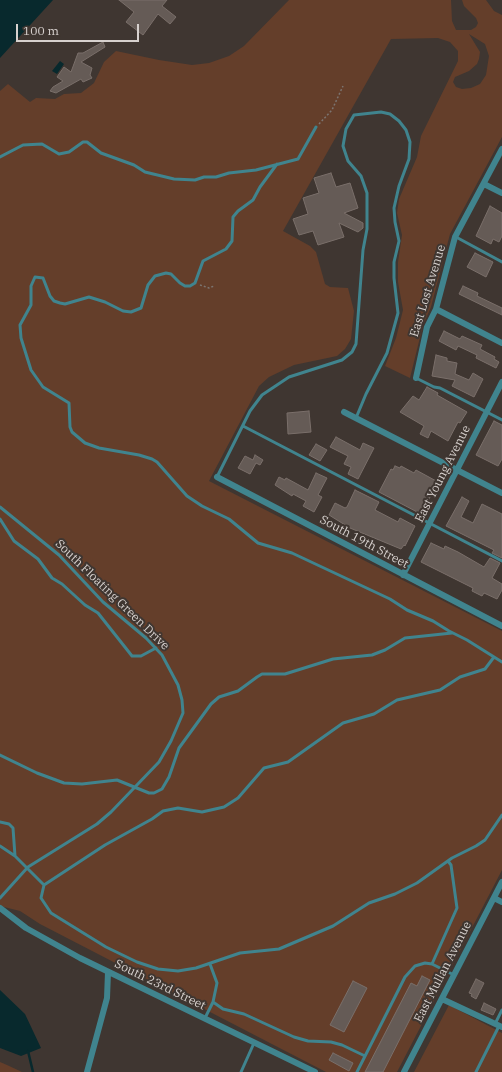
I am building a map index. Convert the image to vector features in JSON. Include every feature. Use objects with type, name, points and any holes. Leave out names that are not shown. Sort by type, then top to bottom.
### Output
[{"type":"street","name":"East Lost Avenue","points":[[416,378],[427,327],[436,309],[455,237],[502,149]]},
{"type":"street","points":[[484,184],[502,193]]},
{"type":"street","points":[[436,309],[502,343]]},
{"type":"street","name":"East Young Avenue","points":[[404,575],[502,382]]},
{"type":"street","points":[[344,412],[502,493]]},
{"type":"street","name":"South 19th Street","points":[[217,477],[502,626]]},
{"type":"street","name":"East Mullan Avenue","points":[[404,1072],[502,882]]},
{"type":"street","points":[[494,898],[502,902]]},
{"type":"street","name":"South 23rd Street","points":[[0,908],[26,928],[108,972],[311,1071]]},
{"type":"street","points":[[87,1072],[107,998],[108,972]]},
{"type":"street","points":[[442,999],[499,1026]]},
{"type":"lane","points":[[217,477],[255,403],[270,388],[289,377],[342,360],[352,352],[356,344],[363,250],[367,229],[367,193],[361,176],[348,161],[344,146],[346,129],[354,115],[381,112],[390,114],[399,121],[406,130],[410,142],[409,159],[399,186],[394,208],[399,241],[394,262],[394,278],[398,313],[387,353],[366,394],[356,418]]},
{"type":"lane","points":[[0,157],[23,145],[42,144],[59,154],[69,152],[83,142],[87,142],[92,144],[101,153],[134,165],[145,172],[174,179],[191,180],[256,170],[298,159],[316,127]]},
{"type":"lane","points":[[277,164],[260,187],[253,200],[238,211],[233,217],[232,241],[226,249],[203,261],[195,283],[190,286],[185,286],[171,274],[166,273],[155,276],[148,285],[141,308],[131,312],[123,311],[106,302],[89,297],[65,304],[60,303],[54,301],[50,296],[43,278],[38,276],[32,280],[30,288],[31,306],[22,320],[21,338],[31,370],[43,387],[69,403],[70,427],[72,432],[78,438],[92,446],[139,454],[152,459],[157,462],[187,496],[202,506],[229,519],[258,543],[300,557],[390,599],[407,610],[434,621],[502,662]]},
{"type":"lane","points":[[455,237],[502,262]]},
{"type":"lane","points":[[416,378],[434,387],[440,388],[502,420]]},
{"type":"lane","points":[[243,426],[502,562]]},
{"type":"lane","name":"South Floating Green Drive","points":[[0,507],[59,555],[103,602],[156,648],[162,655],[178,685],[182,700],[183,713],[171,741],[159,762],[111,812],[98,824],[26,869],[0,898]]},
{"type":"lane","points":[[0,519],[14,541],[38,559],[52,578],[62,584],[85,605],[98,613],[132,656],[141,656],[156,648]]},
{"type":"lane","points":[[0,755],[37,774],[64,783],[82,784],[117,780],[135,786],[149,793],[162,789],[169,777],[179,748],[211,704],[219,697],[238,691],[257,676],[262,674],[285,674],[333,659],[372,655],[385,650],[405,638],[452,633]]},
{"type":"lane","points":[[494,657],[485,669],[460,677],[440,690],[397,700],[374,714],[343,724],[288,762],[264,768],[238,798],[224,807],[202,812],[178,808],[163,810],[152,819],[105,845],[44,885],[41,898],[51,913],[106,947],[146,966],[168,970],[188,970],[240,953],[273,951],[285,948],[333,926],[369,903],[403,890],[448,861],[485,840],[502,815]]},
{"type":"lane","points":[[0,822],[7,823],[13,828],[15,856]]},
{"type":"lane","points":[[0,846],[15,856],[26,869],[44,885]]},
{"type":"lane","points":[[432,964],[457,908],[451,865],[448,861]]},
{"type":"lane","points":[[357,1072],[405,977],[414,966],[425,963],[432,964],[454,975]]},
{"type":"lane","points":[[204,1020],[213,1002],[217,982],[210,964]]},
{"type":"lane","points":[[213,1002],[223,1009],[244,1014],[294,1037],[308,1041],[336,1043],[365,1056]]},
{"type":"lane","points":[[476,1072],[499,1026],[502,1010]]},
{"type":"lane","points":[[241,1072],[254,1042]]},
{"type":"path","points":[[316,127],[332,110],[343,86]]},
{"type":"path","points":[[195,283],[206,287],[214,286]]},
{"type":"shaded area","points":[[289,0],[451,0],[452,21],[456,30],[471,30],[476,27],[478,23],[476,18],[464,6],[462,0],[486,0],[494,11],[502,15],[502,137],[450,234],[431,307],[423,325],[410,378],[385,366],[396,338],[403,310],[398,282],[398,262],[402,235],[397,213],[399,199],[417,157],[421,136],[458,61],[458,51],[450,42],[438,38],[391,39],[283,231],[310,246],[316,252],[325,284],[330,287],[348,288],[354,311],[351,339],[345,349],[337,356],[294,365],[269,377],[259,386],[209,481],[502,631],[502,870],[397,1072],[326,1072],[40,924],[20,911],[0,906],[0,91],[8,84],[30,102],[36,98],[55,99],[64,94],[81,93],[94,83],[104,62],[116,51],[192,65],[209,63],[229,56],[244,46]],"holes":[[[469,34],[485,44],[489,56],[486,75],[480,84],[471,88],[462,89],[456,87],[453,82],[455,77],[469,71],[477,64],[479,59],[480,52]]]},
{"type":"shaded area","points":[[449,1005],[502,1033],[502,1072],[414,1072]]},
{"type":"shaded area","points":[[0,1062],[7,1065],[22,1072],[0,1072]]},
{"type":"water","points":[[0,0],[53,0],[0,58]]},
{"type":"water","points":[[60,61],[64,64],[57,74],[52,71]]},
{"type":"water","points":[[0,990],[25,1014],[41,1048],[21,1056],[0,1048]]},
{"type":"building","points":[[119,0],[167,0],[162,6],[176,17],[170,24],[158,14],[143,35],[126,22],[134,12]]},
{"type":"building","points":[[103,42],[105,47],[81,62],[92,68],[90,75],[92,78],[83,82],[81,79],[56,93],[50,91],[53,87],[63,81],[57,77],[64,67],[71,72],[78,53],[83,53]]},
{"type":"building","points":[[331,173],[336,187],[350,183],[358,208],[344,213],[363,223],[363,228],[358,232],[339,223],[344,237],[318,245],[313,231],[299,235],[293,219],[308,214],[303,198],[319,193],[314,178]]},
{"type":"building","points":[[490,206],[502,213],[502,236],[499,242],[493,239],[491,244],[476,236]]},
{"type":"building","points":[[475,253],[493,262],[486,277],[467,267]]},
{"type":"building","points":[[463,286],[478,293],[477,296],[502,308],[502,315],[459,294]]},
{"type":"building","points":[[444,331],[460,339],[462,336],[482,345],[480,349],[495,357],[494,359],[499,362],[496,368],[476,358],[477,355],[458,346],[456,350],[439,341]]},
{"type":"building","points":[[436,355],[447,358],[447,361],[457,363],[455,374],[469,380],[473,373],[483,379],[474,397],[452,386],[455,380],[432,376]]},
{"type":"building","points":[[427,387],[438,393],[437,395],[467,412],[460,423],[458,422],[448,441],[431,431],[428,438],[420,434],[424,426],[400,412],[413,396],[419,400]]},
{"type":"building","points":[[309,411],[311,432],[288,434],[287,413]]},
{"type":"building","points":[[494,421],[502,425],[502,459],[498,466],[476,455]]},
{"type":"building","points":[[336,437],[360,450],[363,443],[374,448],[358,479],[348,474],[351,467],[344,464],[348,456],[330,447]]},
{"type":"building","points":[[316,444],[327,450],[320,461],[309,455]]},
{"type":"building","points":[[255,455],[263,460],[260,465],[256,463],[250,474],[238,468],[245,456],[253,460]]},
{"type":"building","points":[[395,466],[400,468],[401,466],[414,473],[416,470],[438,482],[421,514],[379,492],[391,469],[393,470]]},
{"type":"building","points":[[316,473],[327,478],[318,495],[322,497],[314,512],[303,506],[306,501],[293,494],[292,496],[275,485],[279,477],[285,480],[286,478],[308,490]]},
{"type":"building","points":[[355,490],[379,502],[375,510],[398,522],[400,518],[415,526],[405,546],[404,545],[401,549],[350,528],[329,515],[335,503],[345,508],[347,507]]},
{"type":"building","points":[[462,497],[469,501],[461,517],[473,523],[482,504],[502,514],[502,558],[492,553],[494,550],[446,526]]},
{"type":"building","points":[[431,543],[444,549],[445,546],[484,567],[490,558],[500,563],[492,578],[502,584],[502,590],[497,599],[484,593],[482,596],[472,591],[473,588],[421,562]]},
{"type":"building","points":[[422,976],[430,980],[383,1072],[365,1072],[411,983],[417,986]]},
{"type":"building","points":[[476,979],[484,983],[476,999],[469,993]]},
{"type":"building","points":[[353,981],[367,988],[344,1032],[330,1025]]},
{"type":"building","points":[[484,1003],[496,1009],[493,1015],[481,1010]]},
{"type":"building","points":[[333,1053],[353,1063],[349,1071],[329,1060]]},
{"type":"waterway","points":[[28,1051],[33,1072]]}]
